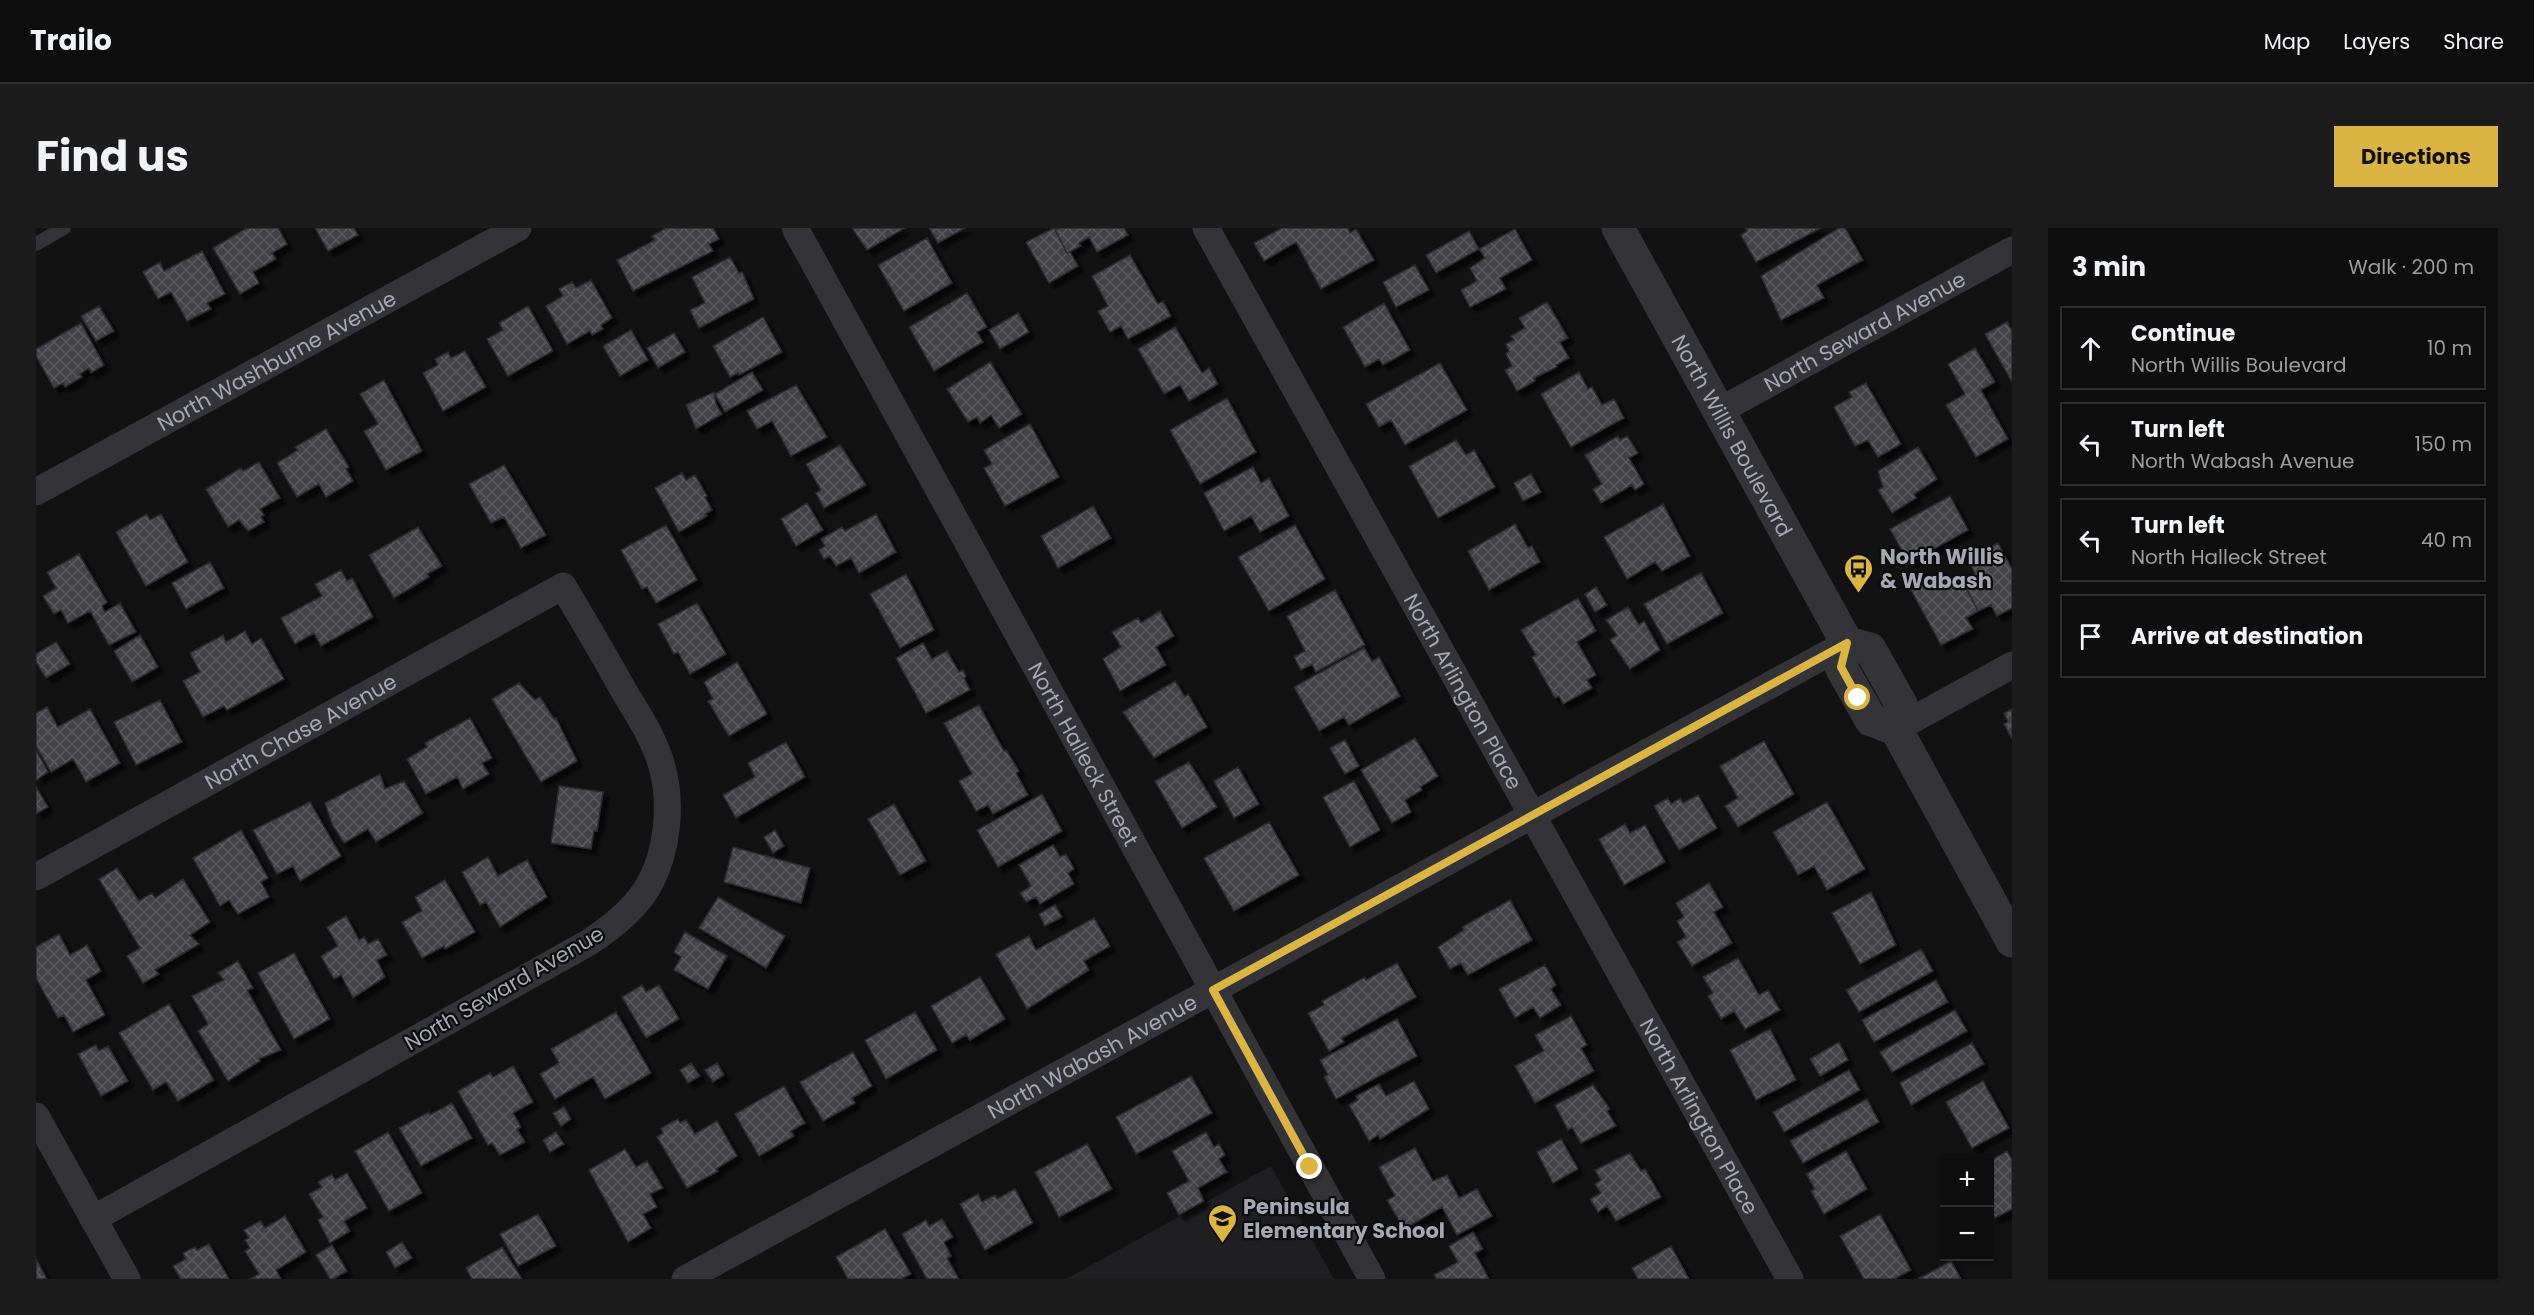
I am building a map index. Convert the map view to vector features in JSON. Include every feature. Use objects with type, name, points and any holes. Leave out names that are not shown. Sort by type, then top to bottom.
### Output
[{"type":"street","name":"North Washburne Avenue","points":[[36,492],[518,228]]},
{"type":"street","name":"North Halleck Street","points":[[795,228],[1372,1279]]},
{"type":"street","name":"North Arlington Place","points":[[1206,228],[1790,1279]]},
{"type":"street","name":"North Willis Boulevard","points":[[1618,228],[1847,643]]},
{"type":"street","name":"North Seward Avenue","points":[[1719,411],[2012,250]]},
{"type":"street","name":"North Seward Avenue","points":[[93,1219],[588,943],[626,914],[650,884],[662,850],[667,817],[662,766],[648,732],[563,586]]},
{"type":"street","name":"North Chase Avenue","points":[[36,877],[563,586]]},
{"type":"street","name":"North Wabash Avenue","points":[[684,1279],[1847,643]]},
{"type":"street","points":[[1847,643],[1870,650],[1901,704],[1896,729],[2012,941]]},
{"type":"street","points":[[1896,729],[2012,665]]},
{"type":"street","points":[[36,1116],[127,1279]]},
{"type":"lane","points":[[36,243],[64,228]]},
{"type":"shaded area","name":"Peninsula Elementary School","points":[[1271,1166],[1334,1279],[1066,1279]]},
{"type":"building","points":[[247,228],[278,228],[287,244],[272,253],[276,259],[253,272],[259,283],[240,294],[213,248]]},
{"type":"building","points":[[315,228],[354,228],[358,235],[328,251]]},
{"type":"building","points":[[666,228],[713,228],[719,239],[709,244],[713,251],[633,291],[617,260],[655,240],[652,236]]},
{"type":"building","points":[[852,228],[905,228],[867,250]]},
{"type":"building","points":[[929,228],[965,228],[938,243]]},
{"type":"building","points":[[1057,228],[1055,230],[1067,253],[1070,252],[1078,266],[1049,283],[1026,242]]},
{"type":"building","points":[[1060,228],[1124,228],[1128,235],[1097,252],[1089,237],[1079,243],[1081,246],[1067,253],[1055,230]]},
{"type":"building","points":[[1282,228],[1348,228],[1350,233],[1356,229],[1374,260],[1321,289],[1296,242],[1264,261],[1254,243]]},
{"type":"building","points":[[1745,228],[1821,228],[1756,262],[1741,235],[1747,231]]},
{"type":"building","points":[[1839,228],[1845,228],[1863,260],[1817,285],[1824,298],[1781,320],[1761,276]]},
{"type":"building","points":[[1515,229],[1532,260],[1500,278],[1506,289],[1470,307],[1461,290],[1477,281],[1470,268],[1485,258],[1479,249]]},
{"type":"building","points":[[1469,231],[1479,249],[1436,273],[1426,255]]},
{"type":"building","points":[[927,238],[952,283],[904,311],[878,265]]},
{"type":"building","points":[[202,251],[225,294],[207,303],[211,309],[187,321],[171,292],[158,299],[143,272],[160,262],[164,271]]},
{"type":"building","points":[[1130,255],[1158,304],[1163,301],[1171,316],[1128,339],[1121,326],[1110,332],[1098,311],[1108,306],[1092,276]]},
{"type":"building","points":[[730,257],[739,273],[742,272],[754,299],[699,328],[690,310],[705,303],[692,277]]},
{"type":"building","points":[[1415,265],[1429,290],[1396,307],[1383,282]]},
{"type":"building","points":[[591,280],[612,318],[601,325],[603,329],[592,335],[590,331],[567,344],[546,306],[563,296],[559,289],[572,282],[576,288]]},
{"type":"building","points":[[967,293],[987,327],[977,332],[983,342],[934,371],[909,327]]},
{"type":"building","points":[[1547,302],[1568,338],[1560,342],[1569,358],[1556,365],[1557,367],[1534,378],[1535,381],[1517,391],[1505,370],[1512,366],[1506,354],[1509,351],[1506,344],[1514,340],[1511,336],[1525,328],[1519,318]]},
{"type":"building","points":[[1384,303],[1410,350],[1383,365],[1379,359],[1365,367],[1343,327]]},
{"type":"building","points":[[99,306],[114,331],[96,341],[81,316]]},
{"type":"building","points":[[528,306],[553,351],[508,376],[487,339],[503,330],[499,323]]},
{"type":"building","points":[[1018,313],[1029,332],[1000,349],[989,330]]},
{"type":"building","points":[[763,317],[782,352],[739,375],[738,373],[730,377],[713,346]]},
{"type":"building","points":[[2007,322],[2012,331],[2012,382],[1985,334]]},
{"type":"building","points":[[81,323],[104,365],[91,373],[89,368],[80,374],[82,377],[65,387],[63,383],[54,388],[36,356],[36,349]]},
{"type":"building","points":[[1175,327],[1202,373],[1209,368],[1218,384],[1189,401],[1180,385],[1164,394],[1138,349]]},
{"type":"building","points":[[631,330],[648,360],[620,376],[603,346]]},
{"type":"building","points":[[674,333],[685,352],[658,368],[647,348]]},
{"type":"building","points":[[1975,348],[1995,382],[1981,390],[2008,439],[1976,457],[1946,405],[1965,394],[1948,364]]},
{"type":"building","points":[[465,351],[486,387],[443,411],[423,373],[438,365],[435,359],[448,352],[451,358]]},
{"type":"building","points":[[990,362],[1022,414],[999,428],[991,415],[980,423],[977,417],[968,422],[947,389]]},
{"type":"building","points":[[1440,363],[1467,410],[1405,445],[1391,420],[1379,427],[1366,404]]},
{"type":"building","points":[[752,372],[763,390],[725,412],[715,394]]},
{"type":"building","points":[[1579,372],[1588,389],[1592,387],[1602,405],[1614,399],[1624,418],[1571,447],[1541,394]]},
{"type":"building","points":[[384,380],[422,451],[386,470],[364,431],[378,424],[360,394]]},
{"type":"building","points":[[1866,383],[1901,444],[1878,457],[1868,440],[1855,446],[1834,407],[1852,397],[1849,392]]},
{"type":"building","points":[[796,385],[827,437],[791,456],[772,421],[757,429],[747,411]]},
{"type":"building","points":[[714,392],[716,404],[722,414],[696,429],[686,405]]},
{"type":"building","points":[[1227,398],[1256,452],[1200,484],[1170,430]]},
{"type":"building","points":[[1030,424],[1059,477],[1005,506],[984,468],[992,464],[984,450]]},
{"type":"building","points":[[326,429],[349,467],[346,469],[353,481],[326,497],[319,484],[297,497],[277,463],[298,450],[295,447]]},
{"type":"building","points":[[1618,436],[1620,440],[1627,436],[1638,453],[1629,458],[1644,484],[1635,490],[1632,485],[1601,503],[1593,489],[1602,484],[1585,455]]},
{"type":"building","points":[[1456,440],[1466,455],[1474,450],[1495,487],[1438,518],[1409,466]]},
{"type":"building","points":[[840,445],[866,485],[824,508],[816,493],[821,490],[806,464]]},
{"type":"building","points":[[1918,447],[1937,479],[1914,494],[1916,498],[1892,513],[1878,490],[1883,487],[1878,471]]},
{"type":"building","points":[[259,462],[280,498],[260,509],[264,515],[261,517],[264,522],[248,531],[239,520],[228,527],[206,489],[241,468],[243,471]]},
{"type":"building","points":[[504,465],[546,535],[521,548],[504,517],[491,523],[469,484]]},
{"type":"building","points":[[1253,467],[1261,483],[1269,478],[1289,516],[1260,532],[1251,516],[1224,531],[1204,493]]},
{"type":"building","points":[[682,473],[686,480],[695,475],[712,510],[705,514],[707,516],[679,532],[655,488]]},
{"type":"building","points":[[1531,474],[1541,492],[1523,501],[1514,483]]},
{"type":"building","points":[[1950,496],[1968,530],[1909,563],[1890,529]]},
{"type":"building","points":[[807,503],[823,530],[796,546],[781,519]]},
{"type":"building","points":[[1663,504],[1690,556],[1662,571],[1655,562],[1627,579],[1604,537]]},
{"type":"building","points":[[1093,506],[1111,538],[1058,568],[1041,536]]},
{"type":"building","points":[[147,514],[150,520],[161,514],[188,562],[146,586],[116,532]]},
{"type":"building","points":[[876,514],[896,552],[859,573],[851,558],[836,566],[830,556],[824,559],[819,550],[825,546],[821,539],[842,527],[845,531]]},
{"type":"building","points":[[1515,524],[1528,548],[1532,546],[1540,562],[1489,590],[1468,551]]},
{"type":"building","points":[[666,525],[697,580],[656,603],[647,587],[642,589],[621,550]]},
{"type":"building","points":[[1295,525],[1325,579],[1269,611],[1238,557]]},
{"type":"building","points":[[418,527],[442,566],[427,574],[429,577],[394,598],[369,555]]},
{"type":"building","points":[[1998,543],[2012,569],[2012,608],[1997,616],[1991,605],[1978,611],[1962,580],[1975,573],[1967,559]]},
{"type":"building","points":[[79,554],[107,602],[102,606],[105,612],[120,603],[136,632],[109,645],[90,611],[68,623],[61,610],[54,614],[43,596],[56,588],[47,572]]},
{"type":"building","points":[[210,562],[224,588],[186,609],[172,583]]},
{"type":"building","points":[[341,570],[347,581],[352,578],[373,617],[321,646],[314,633],[295,644],[281,618],[322,596],[315,584]]},
{"type":"building","points":[[1701,573],[1723,613],[1667,644],[1644,604]]},
{"type":"building","points":[[1942,573],[1949,587],[1962,580],[1978,611],[1966,618],[1973,629],[1941,645],[1911,590]]},
{"type":"building","points":[[906,574],[934,630],[900,648],[870,594]]},
{"type":"building","points":[[1596,587],[1607,605],[1595,612],[1585,594]]},
{"type":"building","points":[[1335,590],[1365,645],[1316,672],[1312,664],[1301,670],[1294,657],[1305,651],[1287,616]]},
{"type":"building","points":[[1578,598],[1596,631],[1577,642],[1596,675],[1587,680],[1592,688],[1563,704],[1559,696],[1555,698],[1532,657],[1536,655],[1521,630]]},
{"type":"building","points":[[697,603],[726,654],[690,674],[678,652],[674,654],[658,624]]},
{"type":"building","points":[[1628,607],[1639,625],[1644,621],[1660,650],[1630,669],[1610,640],[1617,635],[1606,620]]},
{"type":"building","points":[[1160,611],[1174,636],[1156,647],[1166,665],[1120,691],[1103,659],[1121,647],[1112,632],[1138,618],[1141,623]]},
{"type":"building","points":[[245,631],[252,644],[261,638],[284,679],[227,710],[224,706],[203,717],[183,681],[200,672],[190,653],[223,635],[226,642]]},
{"type":"building","points":[[140,635],[158,667],[132,682],[114,651]]},
{"type":"building","points":[[56,642],[70,664],[46,678],[36,662],[36,654]]},
{"type":"building","points":[[923,643],[932,659],[947,651],[959,672],[963,670],[970,690],[926,713],[896,658]]},
{"type":"building","points":[[1364,648],[1372,661],[1379,657],[1400,696],[1349,725],[1344,717],[1319,731],[1294,687]]},
{"type":"building","points":[[737,662],[767,714],[729,736],[708,701],[713,699],[704,682]]},
{"type":"building","points":[[1175,681],[1185,697],[1188,694],[1207,727],[1154,758],[1123,712]]},
{"type":"building","points":[[519,683],[535,700],[540,697],[554,719],[556,718],[577,761],[541,782],[492,699]]},
{"type":"building","points":[[160,700],[182,742],[136,765],[114,722]]},
{"type":"building","points":[[979,705],[1004,751],[1006,750],[1019,771],[1016,773],[1028,795],[993,814],[988,805],[976,811],[959,781],[972,774],[944,723]]},
{"type":"building","points":[[47,707],[58,727],[90,709],[120,763],[86,782],[73,759],[51,772],[36,746],[36,713]]},
{"type":"building","points":[[2012,709],[2012,739],[2004,724],[2008,722],[2004,713]]},
{"type":"building","points":[[470,718],[492,758],[482,763],[489,774],[463,789],[457,777],[426,794],[407,759],[427,747],[425,743]]},
{"type":"building","points":[[1415,738],[1438,776],[1420,787],[1422,790],[1405,800],[1411,812],[1392,823],[1361,770]]},
{"type":"building","points":[[1345,740],[1359,766],[1345,774],[1330,748]]},
{"type":"building","points":[[1764,741],[1794,794],[1738,827],[1725,806],[1738,798],[1720,766]]},
{"type":"building","points":[[786,742],[805,777],[736,818],[723,795],[755,777],[748,763]]},
{"type":"building","points":[[36,750],[48,772],[36,780]]},
{"type":"building","points":[[1189,762],[1217,807],[1182,828],[1155,781]]},
{"type":"building","points":[[1238,767],[1259,804],[1234,818],[1214,781]]},
{"type":"building","points":[[380,774],[385,789],[404,781],[423,813],[376,842],[368,829],[344,843],[332,824],[325,803]]},
{"type":"building","points":[[1354,781],[1380,830],[1350,847],[1323,797]]},
{"type":"building","points":[[559,786],[603,792],[597,831],[594,831],[591,849],[551,843]]},
{"type":"building","points":[[36,787],[48,807],[36,814]]},
{"type":"building","points":[[1042,794],[1062,831],[998,867],[977,830]]},
{"type":"building","points":[[1698,795],[1717,828],[1679,850],[1654,806],[1668,798],[1671,804],[1680,798],[1683,803]]},
{"type":"building","points":[[310,802],[341,856],[300,881],[293,866],[277,874],[253,830]]},
{"type":"building","points":[[1827,802],[1865,869],[1827,890],[1814,866],[1798,875],[1773,832]]},
{"type":"building","points":[[894,804],[926,861],[900,875],[868,819]]},
{"type":"building","points":[[1269,822],[1299,875],[1234,911],[1204,858]]},
{"type":"building","points":[[1625,824],[1630,833],[1645,825],[1665,862],[1624,885],[1599,839]]},
{"type":"building","points":[[241,830],[268,878],[261,882],[269,897],[238,914],[229,900],[220,906],[193,858]]},
{"type":"building","points":[[775,830],[784,846],[773,853],[764,837]]},
{"type":"building","points":[[1053,845],[1060,857],[1066,854],[1074,869],[1068,873],[1074,884],[1040,904],[1036,897],[1026,902],[1020,893],[1031,886],[1019,865]]},
{"type":"building","points":[[733,847],[810,868],[801,903],[724,882]]},
{"type":"building","points":[[488,857],[498,876],[527,860],[547,897],[500,927],[486,902],[480,905],[462,872]]},
{"type":"building","points":[[117,868],[139,901],[152,893],[155,898],[183,879],[210,922],[190,935],[199,944],[155,970],[159,974],[143,983],[127,956],[140,948],[99,879]]},
{"type":"building","points":[[445,880],[475,932],[445,949],[444,946],[422,958],[402,922],[422,911],[415,897]]},
{"type":"building","points":[[1709,883],[1723,907],[1714,912],[1732,943],[1692,966],[1677,942],[1686,937],[1677,921],[1684,917],[1676,903]]},
{"type":"building","points":[[1871,892],[1896,945],[1860,964],[1832,913]]},
{"type":"building","points":[[718,897],[785,936],[766,968],[699,928]]},
{"type":"building","points":[[1510,900],[1532,940],[1468,975],[1461,963],[1450,969],[1438,947],[1464,930],[1462,927]]},
{"type":"building","points":[[1055,905],[1062,917],[1045,926],[1039,914]]},
{"type":"building","points":[[346,916],[359,940],[364,937],[368,944],[378,939],[387,955],[377,960],[385,977],[353,998],[341,975],[334,979],[321,956],[338,946],[327,927]]},
{"type":"building","points":[[1094,918],[1110,946],[1084,961],[1089,970],[1027,1009],[996,954],[1029,936],[1036,950]]},
{"type":"building","points":[[685,932],[727,956],[708,989],[674,970],[681,957],[674,952]]},
{"type":"building","points":[[59,934],[70,955],[87,945],[101,971],[86,980],[105,1015],[73,1032],[64,1015],[58,1018],[36,978],[36,947]]},
{"type":"building","points":[[1921,949],[1933,971],[1859,1012],[1846,990]]},
{"type":"building","points":[[294,953],[330,1019],[294,1039],[258,973]]},
{"type":"building","points":[[1738,958],[1759,995],[1768,990],[1780,1010],[1745,1029],[1734,1011],[1721,1019],[1708,996],[1713,993],[1703,977]]},
{"type":"building","points":[[238,961],[253,988],[247,990],[281,1050],[259,1059],[260,1061],[228,1081],[198,1031],[208,1024],[192,996],[224,980],[218,973]]},
{"type":"building","points":[[1397,963],[1416,997],[1342,1038],[1344,1042],[1329,1051],[1308,1013],[1324,1005],[1322,1001],[1365,977],[1366,980]]},
{"type":"building","points":[[1545,965],[1556,985],[1551,989],[1561,1005],[1540,1018],[1533,1007],[1515,1018],[1499,989]]},
{"type":"building","points":[[980,977],[1005,1019],[970,1040],[966,1035],[952,1043],[931,1006]]},
{"type":"building","points":[[1936,980],[1948,1002],[1874,1042],[1862,1020]]},
{"type":"building","points":[[642,985],[646,992],[659,985],[679,1019],[646,1038],[622,997]]},
{"type":"building","points":[[169,1004],[214,1080],[178,1101],[166,1082],[153,1090],[119,1033]]},
{"type":"building","points":[[1955,1010],[1967,1031],[1892,1072],[1880,1052]]},
{"type":"building","points":[[616,1012],[651,1073],[605,1099],[593,1077],[555,1099],[540,1074],[559,1063],[551,1049]]},
{"type":"building","points":[[915,1012],[937,1050],[886,1079],[865,1040]]},
{"type":"building","points":[[1571,1016],[1587,1045],[1581,1048],[1594,1071],[1535,1103],[1515,1066],[1544,1051],[1535,1035]]},
{"type":"building","points":[[1397,1019],[1417,1056],[1336,1099],[1324,1077],[1328,1075],[1320,1060]]},
{"type":"building","points":[[1770,1029],[1796,1080],[1756,1100],[1730,1050]]},
{"type":"building","points":[[1839,1042],[1848,1060],[1820,1076],[1810,1059]]},
{"type":"building","points":[[1972,1043],[1984,1064],[1911,1105],[1900,1083]]},
{"type":"building","points":[[96,1045],[99,1051],[108,1046],[128,1081],[101,1096],[78,1054]]},
{"type":"building","points":[[853,1052],[872,1086],[852,1098],[855,1103],[823,1121],[800,1082]]},
{"type":"building","points":[[691,1063],[700,1076],[688,1083],[680,1070]]},
{"type":"building","points":[[717,1063],[724,1075],[713,1082],[705,1070]]},
{"type":"building","points":[[513,1066],[533,1102],[513,1113],[521,1127],[517,1129],[525,1142],[500,1155],[492,1143],[488,1145],[458,1091],[490,1073],[493,1077]]},
{"type":"building","points":[[1849,1070],[1860,1090],[1784,1132],[1773,1112]]},
{"type":"building","points":[[1191,1076],[1212,1113],[1136,1154],[1116,1117]]},
{"type":"building","points":[[1414,1081],[1429,1109],[1380,1139],[1378,1135],[1369,1141],[1349,1105],[1358,1100],[1356,1096],[1379,1084],[1386,1096]]},
{"type":"building","points":[[1983,1081],[2009,1128],[1972,1148],[1946,1102]]},
{"type":"building","points":[[1593,1085],[1610,1109],[1607,1111],[1616,1126],[1581,1143],[1572,1127],[1568,1130],[1555,1105]]},
{"type":"building","points":[[784,1086],[805,1123],[791,1131],[794,1136],[759,1156],[735,1114]]},
{"type":"building","points":[[1867,1099],[1879,1122],[1803,1163],[1790,1141]]},
{"type":"building","points":[[452,1103],[472,1138],[421,1166],[399,1128]]},
{"type":"building","points":[[564,1107],[571,1119],[561,1126],[553,1113]]},
{"type":"building","points":[[678,1119],[680,1123],[686,1120],[695,1134],[717,1121],[737,1156],[716,1169],[718,1171],[687,1188],[657,1137],[663,1133],[661,1128]]},
{"type":"building","points":[[388,1132],[422,1193],[389,1211],[355,1151]]},
{"type":"building","points":[[556,1132],[564,1144],[550,1152],[543,1140]]},
{"type":"building","points":[[1206,1132],[1214,1147],[1219,1144],[1225,1155],[1219,1159],[1227,1172],[1198,1188],[1204,1201],[1179,1215],[1167,1193],[1189,1181],[1172,1151]]},
{"type":"building","points":[[1561,1139],[1578,1169],[1553,1183],[1537,1152]]},
{"type":"building","points":[[1087,1144],[1112,1189],[1059,1217],[1035,1172]]},
{"type":"building","points":[[1415,1148],[1433,1181],[1447,1175],[1459,1198],[1477,1189],[1492,1216],[1457,1235],[1442,1207],[1404,1229],[1387,1200],[1395,1196],[1379,1167]]},
{"type":"building","points":[[625,1149],[636,1167],[647,1161],[663,1188],[650,1194],[657,1207],[643,1214],[651,1228],[628,1242],[589,1170]]},
{"type":"building","points":[[1846,1151],[1867,1189],[1824,1214],[1811,1191],[1815,1189],[1806,1174]]},
{"type":"building","points":[[2007,1151],[2012,1160],[2012,1209],[1995,1218],[1994,1216],[1994,1159]]},
{"type":"building","points":[[1630,1153],[1641,1171],[1645,1169],[1661,1197],[1616,1221],[1607,1206],[1598,1212],[1590,1199],[1601,1193],[1595,1184],[1601,1180],[1595,1170]]},
{"type":"building","points":[[347,1173],[367,1208],[344,1221],[350,1231],[330,1243],[318,1220],[323,1217],[309,1194],[322,1187],[318,1182],[332,1174],[335,1180]]},
{"type":"building","points":[[1015,1189],[1033,1223],[985,1250],[960,1204],[978,1194],[982,1202],[995,1195],[997,1199]]},
{"type":"building","points":[[538,1214],[556,1246],[518,1266],[500,1234]]},
{"type":"building","points":[[1880,1214],[1911,1270],[1894,1279],[1864,1279],[1840,1236]]},
{"type":"building","points":[[285,1216],[306,1252],[276,1270],[281,1279],[250,1279],[259,1274],[245,1251],[250,1248],[245,1240],[249,1238],[244,1230],[260,1221],[265,1228]]},
{"type":"building","points":[[942,1219],[953,1237],[944,1242],[951,1256],[947,1258],[959,1279],[927,1279],[902,1234],[926,1220],[929,1226]]},
{"type":"building","points":[[885,1229],[911,1274],[901,1279],[848,1279],[836,1257]]},
{"type":"building","points":[[1473,1232],[1483,1249],[1475,1253],[1489,1279],[1437,1279],[1434,1275],[1458,1262],[1449,1246]]},
{"type":"building","points":[[402,1242],[412,1258],[395,1268],[386,1252]]},
{"type":"building","points":[[209,1244],[229,1279],[181,1279],[173,1266],[186,1259],[183,1253]]},
{"type":"building","points":[[332,1245],[347,1271],[330,1279],[316,1255]]},
{"type":"building","points":[[1671,1246],[1689,1279],[1638,1279],[1632,1268]]},
{"type":"building","points":[[502,1247],[522,1279],[472,1279],[466,1268]]},
{"type":"building","points":[[36,1259],[47,1279],[36,1279]]},
{"type":"building","points":[[1951,1261],[1961,1279],[1918,1279]]},
{"type":"place","name":"North Willis & Wabash","points":[[1859,594]]},
{"type":"place","name":"Peninsula Elementary School","points":[[1222,1244]]},
{"type":"route","points":[[1310,1167],[1213,990],[1847,643],[1841,667],[1858,698]]}]
